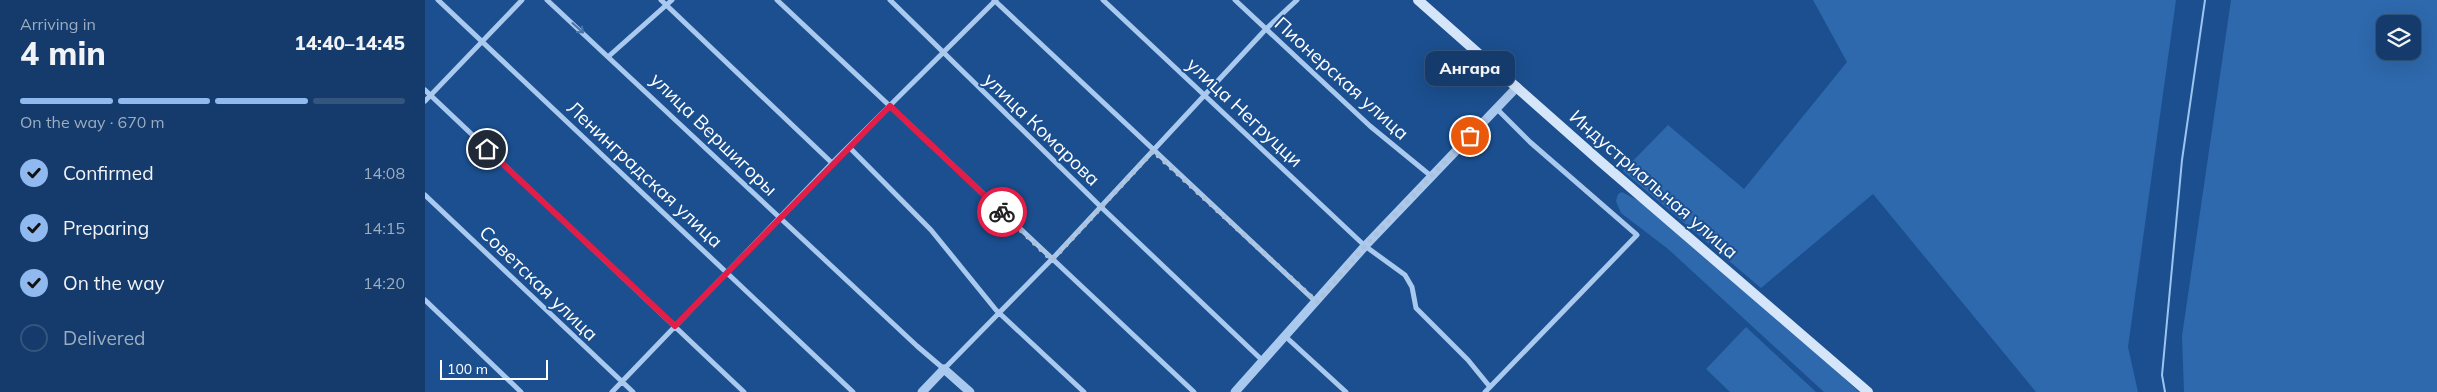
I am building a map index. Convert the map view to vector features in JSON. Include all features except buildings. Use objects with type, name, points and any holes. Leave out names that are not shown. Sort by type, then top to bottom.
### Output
[{"type":"main road","name":"Индустриальная улица","points":[[1418,0],[1868,392]]},
{"type":"street","name":"Ленинградская улица","points":[[438,0],[853,392]]},
{"type":"street","points":[[425,101],[522,0]]},
{"type":"street","name":"улица Вершигоры","points":[[547,0],[609,56],[779,218],[971,392]]},
{"type":"street","points":[[661,0],[832,163]]},
{"type":"street","points":[[609,56],[672,0]]},
{"type":"street","points":[[777,0],[1194,392]]},
{"type":"street","name":"улица Комарова","points":[[890,0],[1100,206],[1263,361]]},
{"type":"street","points":[[612,392],[832,163],[995,0],[1153,151],[1317,302]]},
{"type":"street","name":"улица Негруцци","points":[[1103,0],[1365,246],[1405,275],[1412,287],[1416,308],[1468,360],[1490,387]]},
{"type":"street","name":"Пионерская улица","points":[[1235,0],[1370,126],[1431,176]]},
{"type":"street","points":[[922,392],[1052,260],[1266,29],[1297,0]]},
{"type":"street","points":[[1235,392],[1365,246],[1517,87]]},
{"type":"street","points":[[425,90],[744,392]]},
{"type":"street","points":[[1485,392],[1637,235],[1530,142],[1497,109]]},
{"type":"street","points":[[849,147],[931,230],[1000,314],[1084,392]]},
{"type":"street","name":"Советская улица","points":[[425,195],[633,392]]},
{"type":"street","points":[[425,300],[521,392]]},
{"type":"street","points":[[1286,336],[1346,392]]},
{"type":"shaded area","points":[[1813,0],[2176,0],[2128,347],[2138,392],[2036,392],[1873,194],[1761,288],[1623,171],[1668,125],[1744,189],[1847,62]]},
{"type":"shaded area","points":[[2231,0],[2437,0],[2437,392],[2184,392],[2182,336]]},
{"type":"shaded area","points":[[1622,192],[1643,203],[1784,323],[1859,392],[1824,392],[1668,249],[1621,213],[1616,201],[1618,194]]},
{"type":"shaded area","points":[[1746,327],[1816,392],[1730,392],[1706,369]]},
{"type":"waterway","points":[[2165,392],[2162,375],[2182,160],[2205,0]]},
{"type":"way so far","points":[[1002,212],[1052,260],[1153,151],[1317,302],[1365,246],[1470,136]]},
{"type":"place","name":"Ангара","points":[[1470,136]]},
{"type":"route","points":[[487,149],[675,326],[832,163],[890,106],[1002,212]]}]
